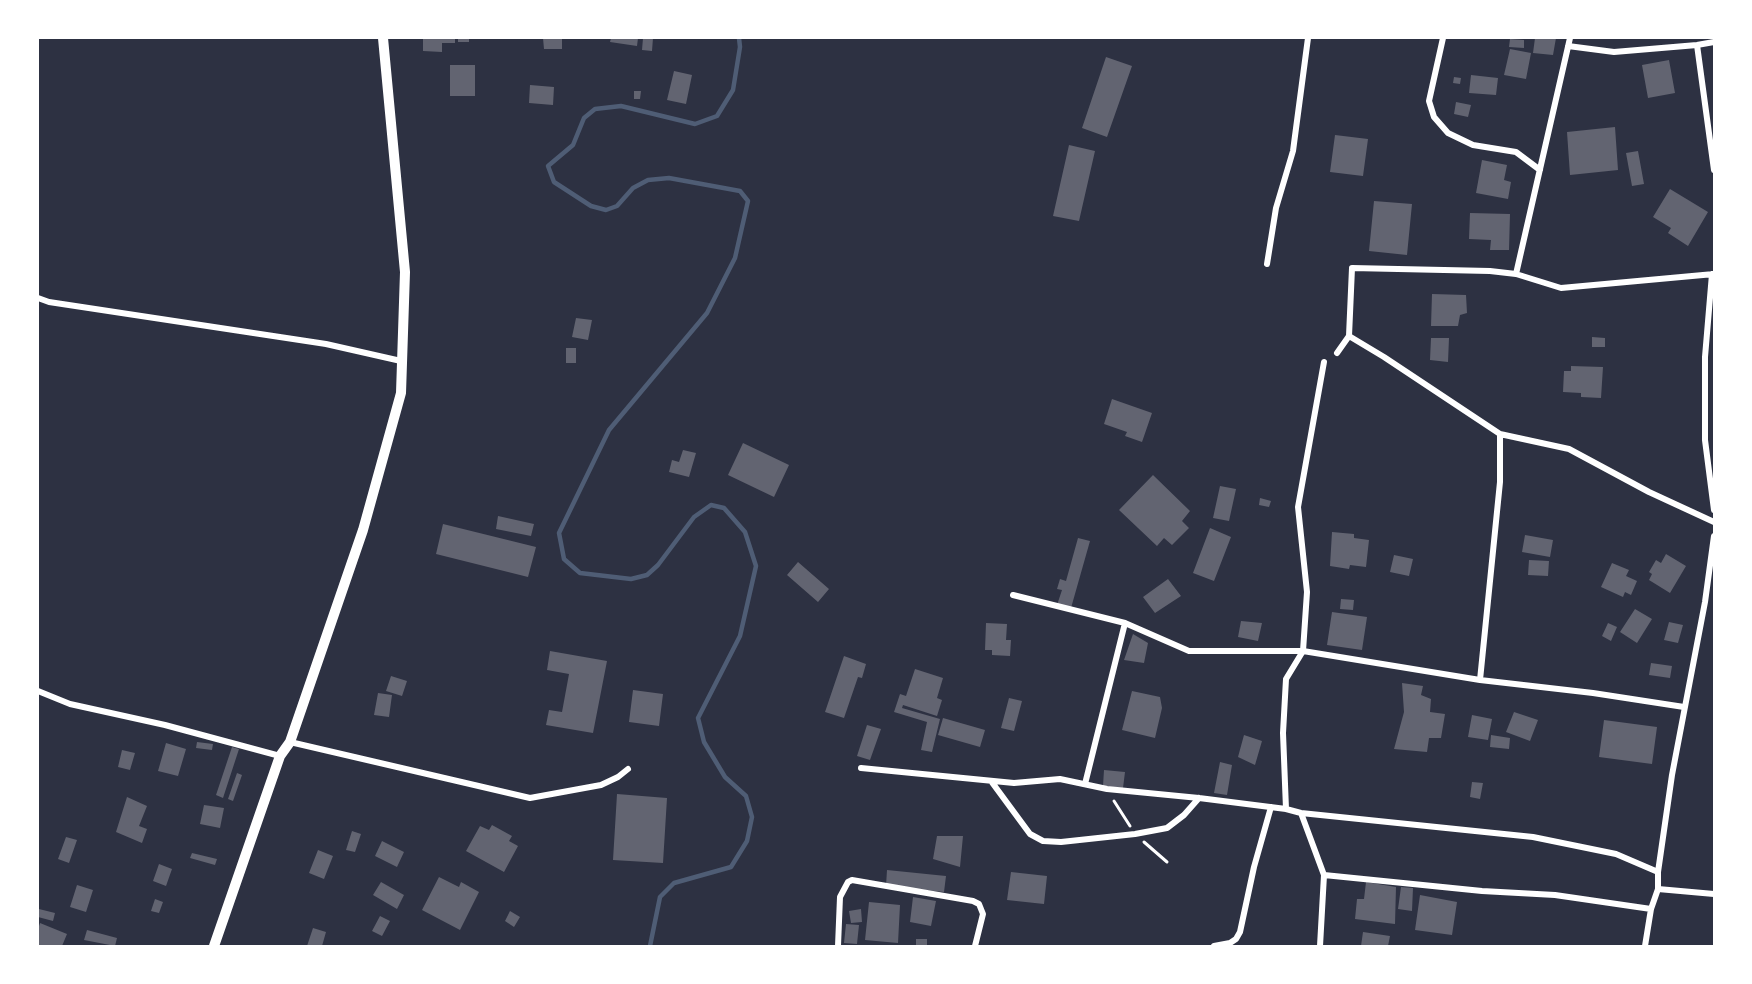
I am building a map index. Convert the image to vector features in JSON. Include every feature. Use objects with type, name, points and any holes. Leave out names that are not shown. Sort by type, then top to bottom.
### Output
[{"type":"street","points":[[214,946],[280,756],[290,742],[363,530],[401,393],[405,272],[383,38]]},
{"type":"street","points":[[1268,264],[1276,208],[1293,151],[1308,38]]},
{"type":"street","points":[[1443,38],[1430,101],[1434,117],[1448,133],[1473,145],[1516,152],[1540,170]]},
{"type":"street","points":[[1516,274],[1570,38]]},
{"type":"street","points":[[1568,46],[1614,52],[1714,42]]},
{"type":"street","points":[[1697,45],[1714,170]]},
{"type":"street","points":[[1337,353],[1349,336],[1352,268],[1490,271],[1516,274],[1561,288],[1713,274],[1705,357],[1705,440],[1714,510]]},
{"type":"street","points":[[38,298],[49,302],[326,344],[401,361]]},
{"type":"street","points":[[1349,336],[1500,434],[1569,449],[1649,492],[1714,522]]},
{"type":"street","points":[[1286,809],[1283,733],[1286,679],[1303,651],[1307,592],[1298,507],[1324,362]]},
{"type":"street","points":[[1480,680],[1500,482],[1500,434]]},
{"type":"street","points":[[1645,946],[1651,909],[1658,889],[1658,872],[1684,707],[1705,602],[1714,536]]},
{"type":"street","points":[[1013,595],[1125,623],[1188,651],[1303,651],[1480,680],[1593,693],[1684,707]]},
{"type":"street","points":[[1085,784],[1125,623]]},
{"type":"street","points":[[38,691],[70,704],[165,725],[280,756]]},
{"type":"street","points":[[290,742],[530,798],[601,785],[618,777],[627,768]]},
{"type":"street","points":[[861,768],[1014,783],[1060,779],[1107,789],[1271,807],[1300,813],[1533,837],[1616,854],[1658,872]]},
{"type":"street","points":[[991,781],[1030,834],[1043,841],[1083,840],[1167,828],[1184,815],[1198,798]]},
{"type":"street","points":[[1214,946],[1230,943],[1240,932],[1254,867],[1271,807]]},
{"type":"street","points":[[1300,813],[1324,875],[1320,946]]},
{"type":"street","points":[[1324,875],[1482,891],[1555,895],[1651,909]]},
{"type":"street","points":[[838,946],[840,897],[848,882],[852,880],[979,904],[983,914],[975,946]]},
{"type":"street","points":[[1658,889],[1714,894]]},
{"type":"building","points":[[423,38],[455,38],[455,43],[442,43],[442,52],[423,51]]},
{"type":"building","points":[[458,38],[469,38],[469,42],[458,42]]},
{"type":"building","points":[[543,38],[562,38],[562,49],[544,49]]},
{"type":"building","points":[[611,38],[638,38],[637,46],[610,42]]},
{"type":"building","points":[[643,38],[653,38],[652,51],[642,50]]},
{"type":"building","points":[[1535,38],[1556,38],[1553,55],[1533,53]]},
{"type":"building","points":[[1510,39],[1524,40],[1524,48],[1509,47]]},
{"type":"building","points":[[1510,49],[1531,53],[1526,79],[1504,75]]},
{"type":"building","points":[[1106,57],[1132,66],[1107,137],[1082,128]]},
{"type":"building","points":[[1669,60],[1675,93],[1648,98],[1642,65]]},
{"type":"building","points":[[450,65],[475,65],[475,96],[450,96]]},
{"type":"building","points":[[674,71],[692,75],[686,104],[667,100]]},
{"type":"building","points":[[1471,75],[1498,78],[1496,95],[1469,93]]},
{"type":"building","points":[[1454,77],[1461,78],[1460,84],[1453,83]]},
{"type":"building","points":[[530,85],[554,87],[553,105],[529,103]]},
{"type":"building","points":[[634,91],[641,91],[640,99],[634,99]]},
{"type":"building","points":[[1456,102],[1471,105],[1468,117],[1454,114]]},
{"type":"building","points":[[1615,127],[1618,170],[1570,175],[1567,132]]},
{"type":"building","points":[[1335,135],[1368,139],[1363,176],[1330,172]]},
{"type":"building","points":[[1069,145],[1095,151],[1079,221],[1053,216]]},
{"type":"building","points":[[1638,151],[1644,184],[1632,186],[1626,153]]},
{"type":"building","points":[[1482,160],[1507,165],[1504,180],[1511,182],[1508,199],[1476,193]]},
{"type":"building","points":[[1670,189],[1708,212],[1688,246],[1668,233],[1671,228],[1653,217]]},
{"type":"building","points":[[1374,201],[1412,204],[1407,255],[1369,251]]},
{"type":"building","points":[[1470,213],[1510,214],[1509,250],[1490,250],[1491,240],[1469,239]]},
{"type":"building","points":[[1432,294],[1466,295],[1467,313],[1460,315],[1458,326],[1431,326]]},
{"type":"building","points":[[576,318],[592,320],[588,340],[572,337]]},
{"type":"building","points":[[1592,337],[1605,338],[1605,347],[1592,347]]},
{"type":"building","points":[[1431,338],[1449,338],[1448,362],[1430,360]]},
{"type":"building","points":[[566,348],[576,348],[576,363],[566,363]]},
{"type":"building","points":[[1571,366],[1603,367],[1601,398],[1581,397],[1581,393],[1563,392],[1564,371],[1571,371]]},
{"type":"building","points":[[1112,399],[1152,413],[1142,442],[1125,436],[1127,432],[1104,424]]},
{"type":"building","points":[[743,443],[789,465],[774,497],[728,475]]},
{"type":"building","points":[[683,450],[696,453],[689,477],[669,472],[672,460],[679,462]]},
{"type":"building","points":[[1153,475],[1190,511],[1182,521],[1189,528],[1172,545],[1164,538],[1157,546],[1119,510]]},
{"type":"building","points":[[1220,486],[1236,489],[1229,521],[1213,518]]},
{"type":"building","points":[[1260,498],[1271,501],[1269,507],[1259,505]]},
{"type":"building","points":[[498,516],[534,524],[531,536],[496,529]]},
{"type":"building","points":[[443,524],[536,547],[528,577],[436,554]]},
{"type":"building","points":[[1210,528],[1231,537],[1214,581],[1193,573]]},
{"type":"building","points":[[1332,532],[1354,534],[1354,538],[1369,540],[1366,567],[1350,565],[1349,569],[1330,566]]},
{"type":"building","points":[[1525,535],[1553,540],[1550,557],[1522,552]]},
{"type":"building","points":[[1078,538],[1090,541],[1071,608],[1057,605],[1062,590],[1057,589],[1060,579],[1066,581]]},
{"type":"building","points":[[1666,554],[1686,566],[1670,593],[1649,580],[1652,574],[1649,572],[1656,560],[1661,563]]},
{"type":"building","points":[[1394,555],[1413,559],[1409,576],[1390,572]]},
{"type":"building","points":[[1529,560],[1549,561],[1548,576],[1528,575]]},
{"type":"building","points":[[798,562],[829,589],[818,602],[787,575]]},
{"type":"building","points":[[1612,563],[1629,570],[1626,576],[1637,581],[1631,595],[1625,592],[1623,597],[1601,587]]},
{"type":"building","points":[[1168,579],[1181,596],[1155,613],[1143,597]]},
{"type":"building","points":[[1341,599],[1354,600],[1353,610],[1340,609]]},
{"type":"building","points":[[1635,609],[1652,619],[1637,643],[1620,632]]},
{"type":"building","points":[[1332,612],[1367,617],[1362,650],[1327,645]]},
{"type":"building","points":[[1241,621],[1262,623],[1258,641],[1238,637]]},
{"type":"building","points":[[1669,622],[1683,625],[1678,643],[1664,640]]},
{"type":"building","points":[[986,623],[1007,624],[1006,640],[1011,640],[1010,656],[992,655],[992,650],[985,650]]},
{"type":"building","points":[[1608,623],[1617,627],[1611,641],[1602,636]]},
{"type":"building","points":[[1133,634],[1148,643],[1144,663],[1124,660]]},
{"type":"building","points":[[550,651],[607,661],[593,733],[546,725],[549,710],[562,712],[569,674],[547,670]]},
{"type":"building","points":[[844,656],[866,664],[862,678],[858,677],[844,718],[825,712]]},
{"type":"building","points":[[1651,663],[1672,666],[1670,678],[1649,675]]},
{"type":"building","points":[[915,669],[943,678],[937,698],[942,700],[937,716],[903,705],[902,708],[940,719],[932,752],[921,750],[927,722],[894,712],[900,694],[906,696]]},
{"type":"building","points":[[391,676],[407,681],[402,696],[386,691]]},
{"type":"building","points":[[1402,683],[1423,686],[1421,695],[1431,699],[1430,712],[1445,714],[1441,738],[1429,738],[1427,752],[1394,749],[1404,712]]},
{"type":"building","points":[[633,690],[663,694],[659,726],[629,722]]},
{"type":"building","points":[[1132,691],[1160,697],[1162,708],[1155,738],[1122,730]]},
{"type":"building","points":[[378,693],[392,695],[389,717],[374,715]]},
{"type":"building","points":[[1009,698],[1022,701],[1014,731],[1001,728]]},
{"type":"building","points":[[1514,712],[1538,720],[1530,741],[1506,732]]},
{"type":"building","points":[[1472,715],[1492,719],[1488,740],[1468,737]]},
{"type":"building","points":[[943,718],[985,730],[980,747],[938,735]]},
{"type":"building","points":[[1604,720],[1657,727],[1652,764],[1599,757]]},
{"type":"building","points":[[867,725],[881,729],[870,760],[857,756]]},
{"type":"building","points":[[1244,735],[1262,741],[1255,765],[1238,757]]},
{"type":"building","points":[[1491,735],[1510,738],[1509,749],[1490,747]]},
{"type":"building","points":[[197,742],[213,744],[212,750],[196,748]]},
{"type":"building","points":[[166,743],[186,749],[178,776],[158,771]]},
{"type":"building","points":[[232,747],[239,749],[223,798],[216,795]]},
{"type":"building","points":[[122,750],[135,753],[130,770],[118,767]]},
{"type":"building","points":[[1220,762],[1232,765],[1227,795],[1214,793]]},
{"type":"building","points":[[1104,770],[1125,772],[1123,788],[1103,786]]},
{"type":"building","points":[[237,773],[242,775],[233,801],[228,799]]},
{"type":"building","points":[[1472,782],[1483,783],[1480,799],[1470,797]]},
{"type":"building","points":[[617,794],[667,798],[663,863],[613,860]]},
{"type":"building","points":[[127,797],[147,806],[139,826],[147,829],[142,843],[116,832]]},
{"type":"building","points":[[204,805],[224,808],[220,828],[200,824]]},
{"type":"building","points":[[492,825],[512,836],[509,841],[518,846],[504,872],[466,851],[480,826],[489,830]]},
{"type":"building","points":[[352,831],[361,834],[355,852],[346,850]]},
{"type":"building","points":[[937,836],[963,836],[960,867],[933,859]]},
{"type":"building","points":[[66,837],[77,840],[69,863],[58,859]]},
{"type":"building","points":[[382,841],[404,852],[397,867],[375,856]]},
{"type":"building","points":[[318,850],[333,856],[324,879],[309,873]]},
{"type":"building","points":[[192,853],[217,859],[215,865],[190,858]]},
{"type":"building","points":[[159,864],[172,869],[166,886],[153,881]]},
{"type":"building","points":[[887,870],[946,876],[944,892],[886,886]]},
{"type":"building","points":[[1011,872],[1047,876],[1044,904],[1007,900]]},
{"type":"building","points":[[439,877],[459,887],[461,882],[479,892],[460,930],[422,910]]},
{"type":"building","points":[[381,882],[404,895],[397,909],[373,895]]},
{"type":"building","points":[[1366,882],[1396,887],[1395,924],[1355,919],[1357,899],[1364,899]]},
{"type":"building","points":[[77,885],[93,890],[86,912],[70,907]]},
{"type":"building","points":[[1401,887],[1413,888],[1412,911],[1398,909]]},
{"type":"building","points":[[1420,895],[1457,902],[1452,935],[1415,930]]},
{"type":"building","points":[[913,897],[936,901],[931,926],[910,922]]},
{"type":"building","points":[[155,899],[163,902],[159,913],[151,911]]},
{"type":"building","points":[[869,902],[900,905],[898,943],[865,940]]},
{"type":"building","points":[[39,909],[55,913],[53,921],[38,917]]},
{"type":"building","points":[[861,909],[862,922],[851,923],[849,911]]},
{"type":"building","points":[[510,911],[520,917],[514,927],[505,921]]},
{"type":"building","points":[[380,916],[390,921],[382,936],[372,931]]},
{"type":"building","points":[[40,923],[67,934],[62,946],[38,946]]},
{"type":"building","points":[[846,924],[859,925],[857,944],[844,943]]},
{"type":"building","points":[[313,928],[326,932],[322,946],[307,946]]},
{"type":"building","points":[[87,930],[117,938],[115,946],[84,940]]},
{"type":"building","points":[[1363,932],[1390,936],[1388,946],[1361,946]]},
{"type":"building","points":[[916,939],[927,939],[927,946],[916,946]]},
{"type":"waterway","points":[[650,946],[660,897],[674,883],[731,867],[747,841],[752,817],[746,796],[725,777],[704,742],[698,718],[740,636],[756,566],[745,532],[724,508],[711,505],[694,517],[658,565],[647,575],[631,579],[580,573],[564,559],[559,533],[609,430],[707,313],[735,258],[748,201],[740,191],[669,178],[648,180],[633,188],[617,206],[606,210],[591,206],[554,182],[548,166],[573,145],[584,118],[595,109],[621,106],[695,124],[717,116],[733,90],[740,47],[739,38]]}]
